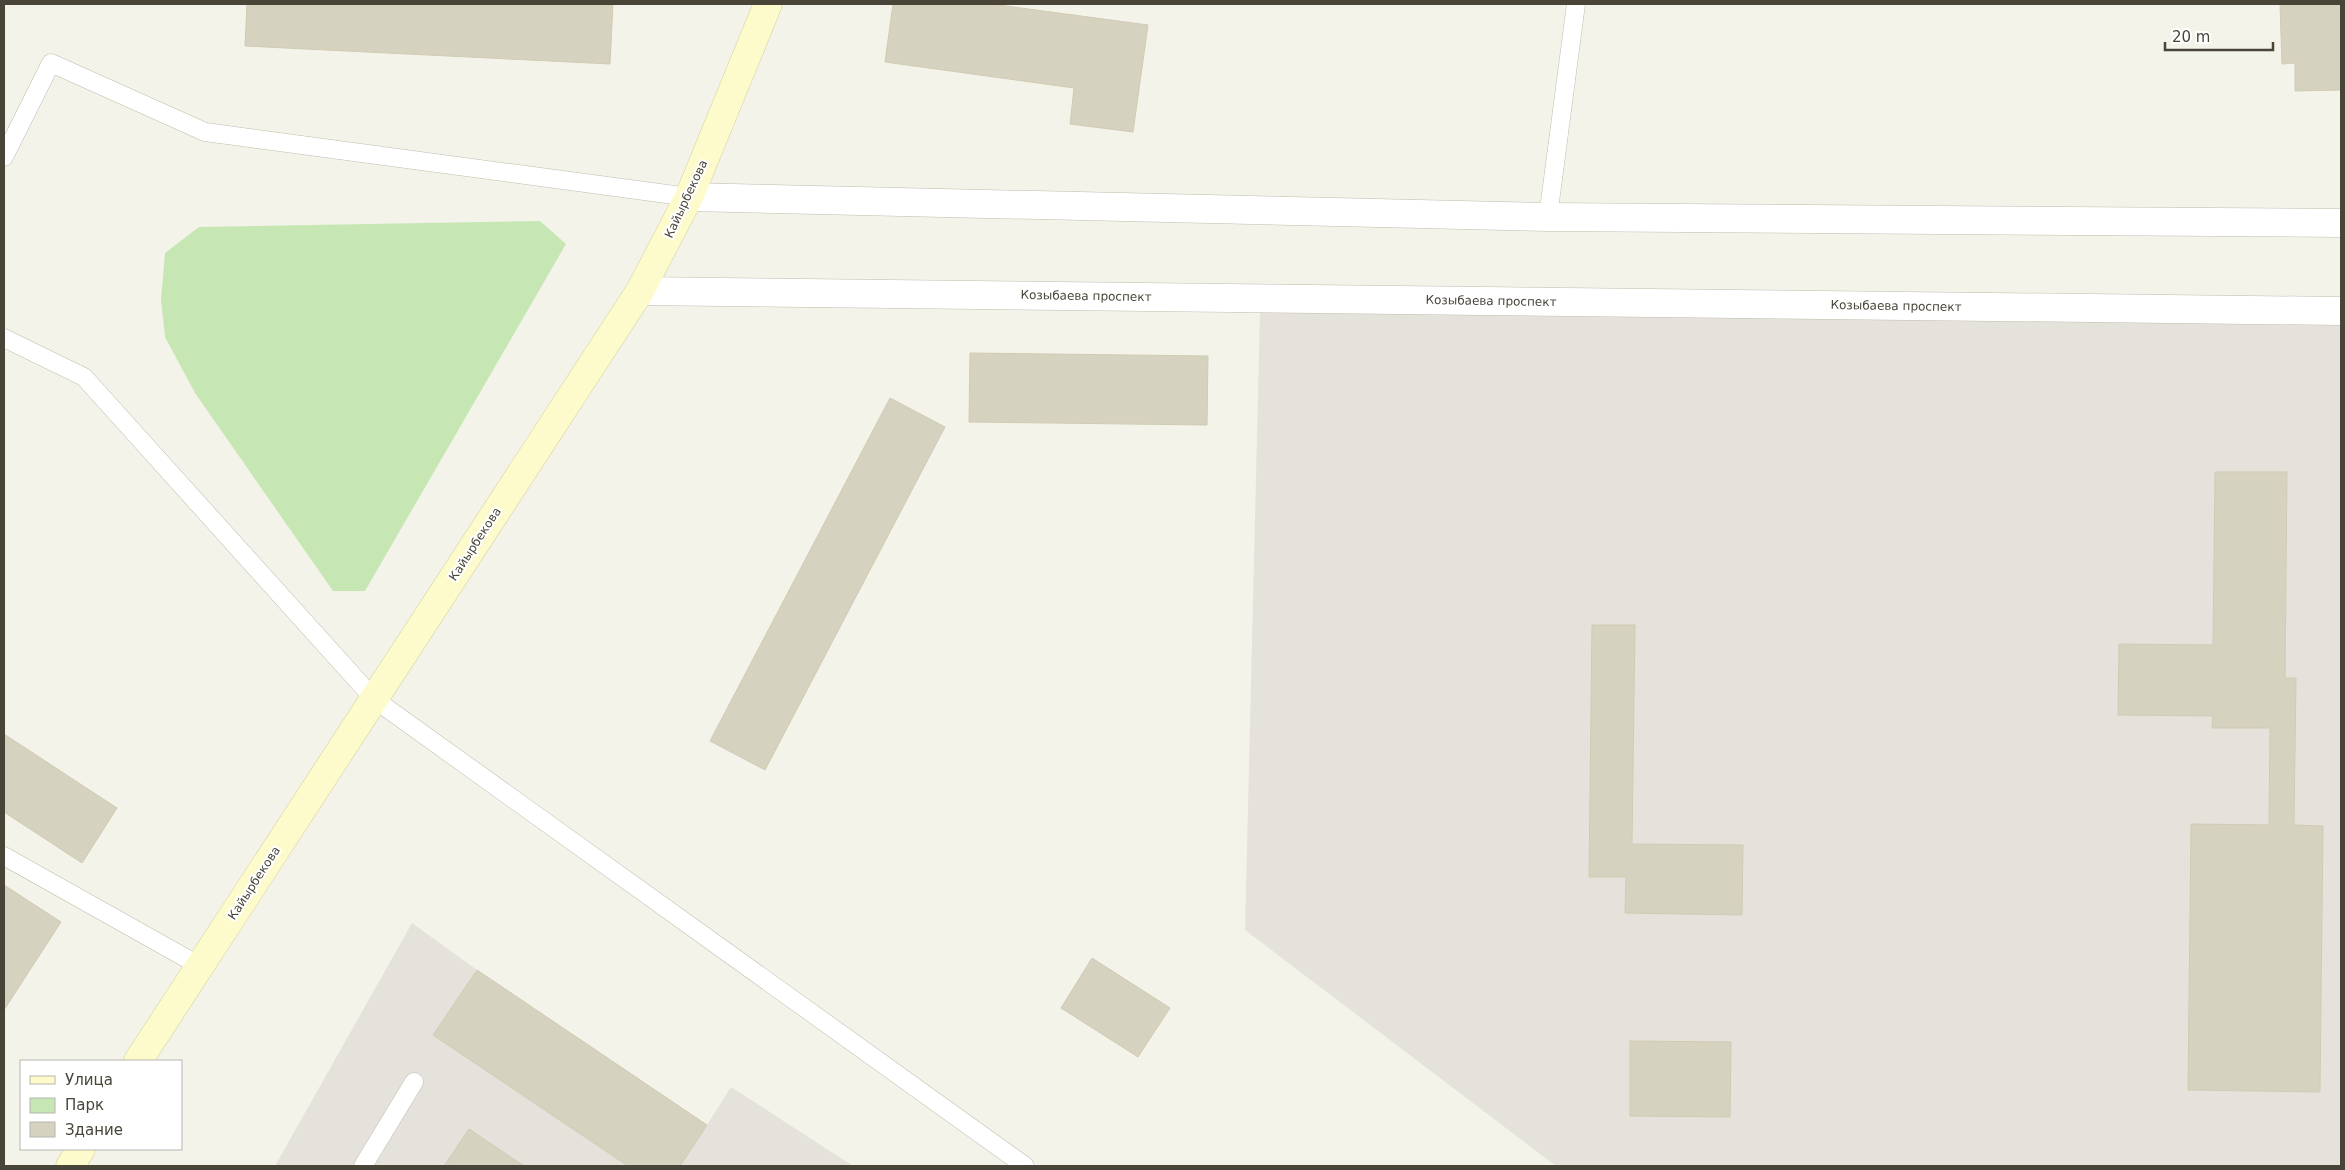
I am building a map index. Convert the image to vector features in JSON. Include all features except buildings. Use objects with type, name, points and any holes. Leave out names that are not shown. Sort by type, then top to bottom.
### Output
[{"type":"main road","name":"Кайырбекова","points":[[139,1060],[640,291],[689,197],[768,4]]},
{"type":"main road","points":[[70,1166],[81,1150]]},
{"type":"street","points":[[689,197],[1548,217],[2341,223]]},
{"type":"street","name":"Козыбаева проспект","points":[[640,291],[2341,311]]},
{"type":"lane","points":[[1548,217],[1576,4]]},
{"type":"lane","points":[[4,157],[51,63],[205,132],[689,197]]},
{"type":"lane","points":[[4,338],[84,377],[374,699],[1025,1166]]},
{"type":"lane","points":[[4,856],[200,966]]},
{"type":"lane","points":[[364,1166],[414,1082]]},
{"type":"shaded area","points":[[1260,312],[2341,319],[2341,1166],[1556,1166],[1245,930]]},
{"type":"shaded area","points":[[412,923],[477,970],[707,1125],[731,1087],[853,1166],[275,1166]]},
{"type":"green space","points":[[540,221],[566,244],[365,591],[333,591],[195,393],[165,337],[161,300],[165,253],[199,227]]}]
